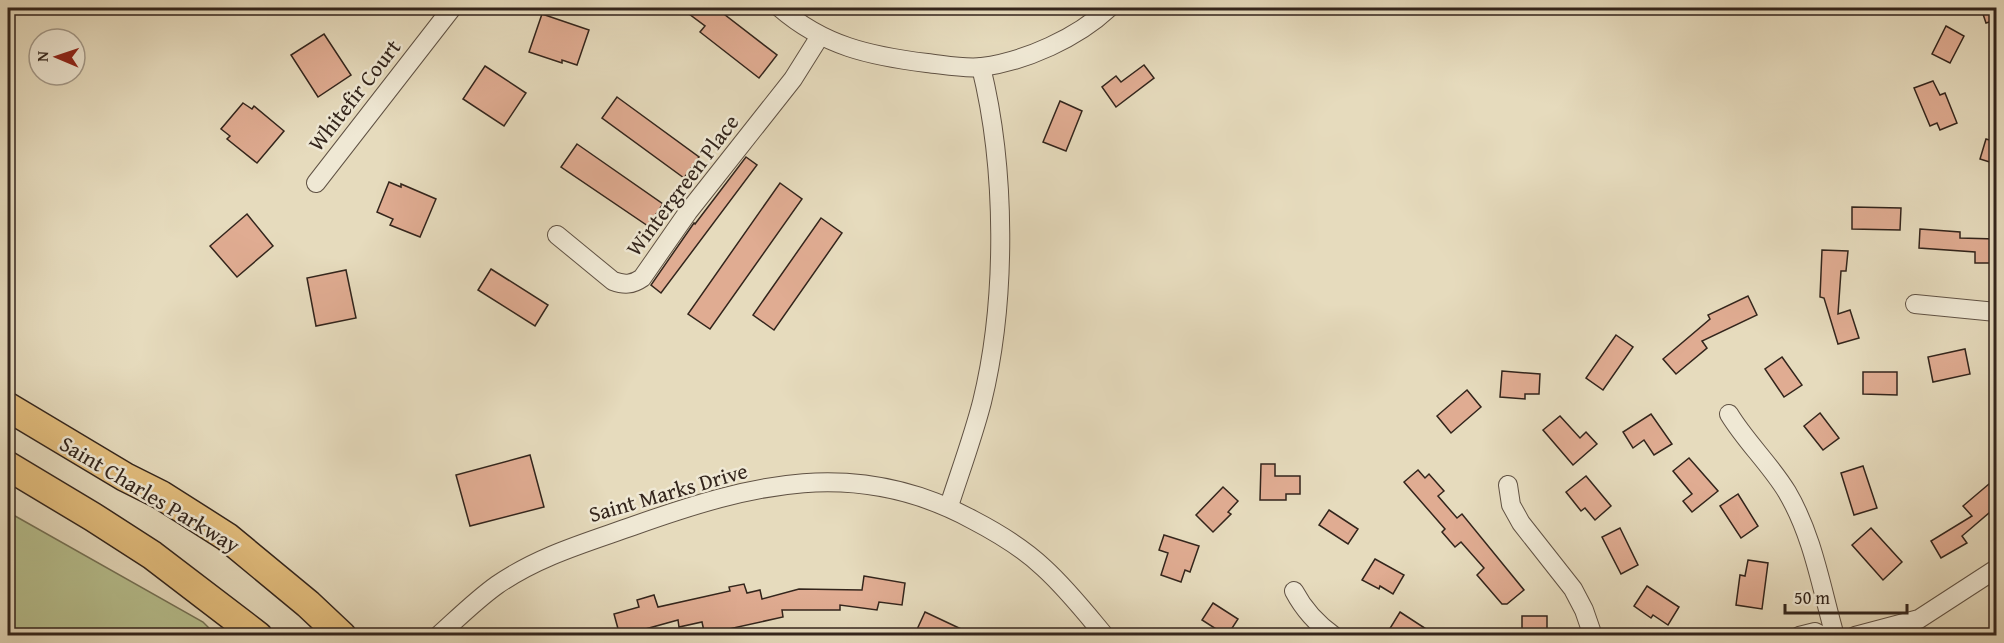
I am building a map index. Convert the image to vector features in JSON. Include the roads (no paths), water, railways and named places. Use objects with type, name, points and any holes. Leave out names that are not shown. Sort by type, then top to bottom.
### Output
[{"type":"main road","name":"Saint Charles Parkway","points":[[8,407],[125,477],[161,495],[227,537],[308,604],[342,636]]},
{"type":"main road","points":[[8,466],[152,555],[258,636]]},
{"type":"street","name":"Whitefir Court","points":[[316,183],[452,8]]},
{"type":"street","points":[[780,8],[806,28],[844,46],[883,56],[956,67],[981,67],[1011,61],[1060,40],[1084,27],[1109,8]]},
{"type":"street","name":"Wintergreen Place","points":[[557,235],[613,281],[624,285],[642,278],[688,212],[793,79],[820,36]]},
{"type":"street","points":[[949,506],[982,402],[993,346],[998,300],[999,187],[988,96],[981,67]]},
{"type":"street","points":[[1915,304],[1996,312]]},
{"type":"street","points":[[1730,414],[1741,433],[1786,489],[1799,513],[1809,540],[1835,636]]},
{"type":"street","name":"Saint Marks Drive","points":[[438,636],[496,586],[537,562],[582,542],[672,511],[704,503],[771,487],[836,481],[898,489],[949,506],[991,529],[1043,567],[1105,636]]},
{"type":"street","points":[[1508,485],[1511,505],[1521,523],[1573,589],[1584,610],[1593,636]]},
{"type":"street","points":[[1856,636],[1918,619],[1996,569]]},
{"type":"street","points":[[1294,591],[1301,605],[1314,620],[1334,636]]},
{"type":"street","points":[[1799,636],[1815,632],[1823,636]]}]
